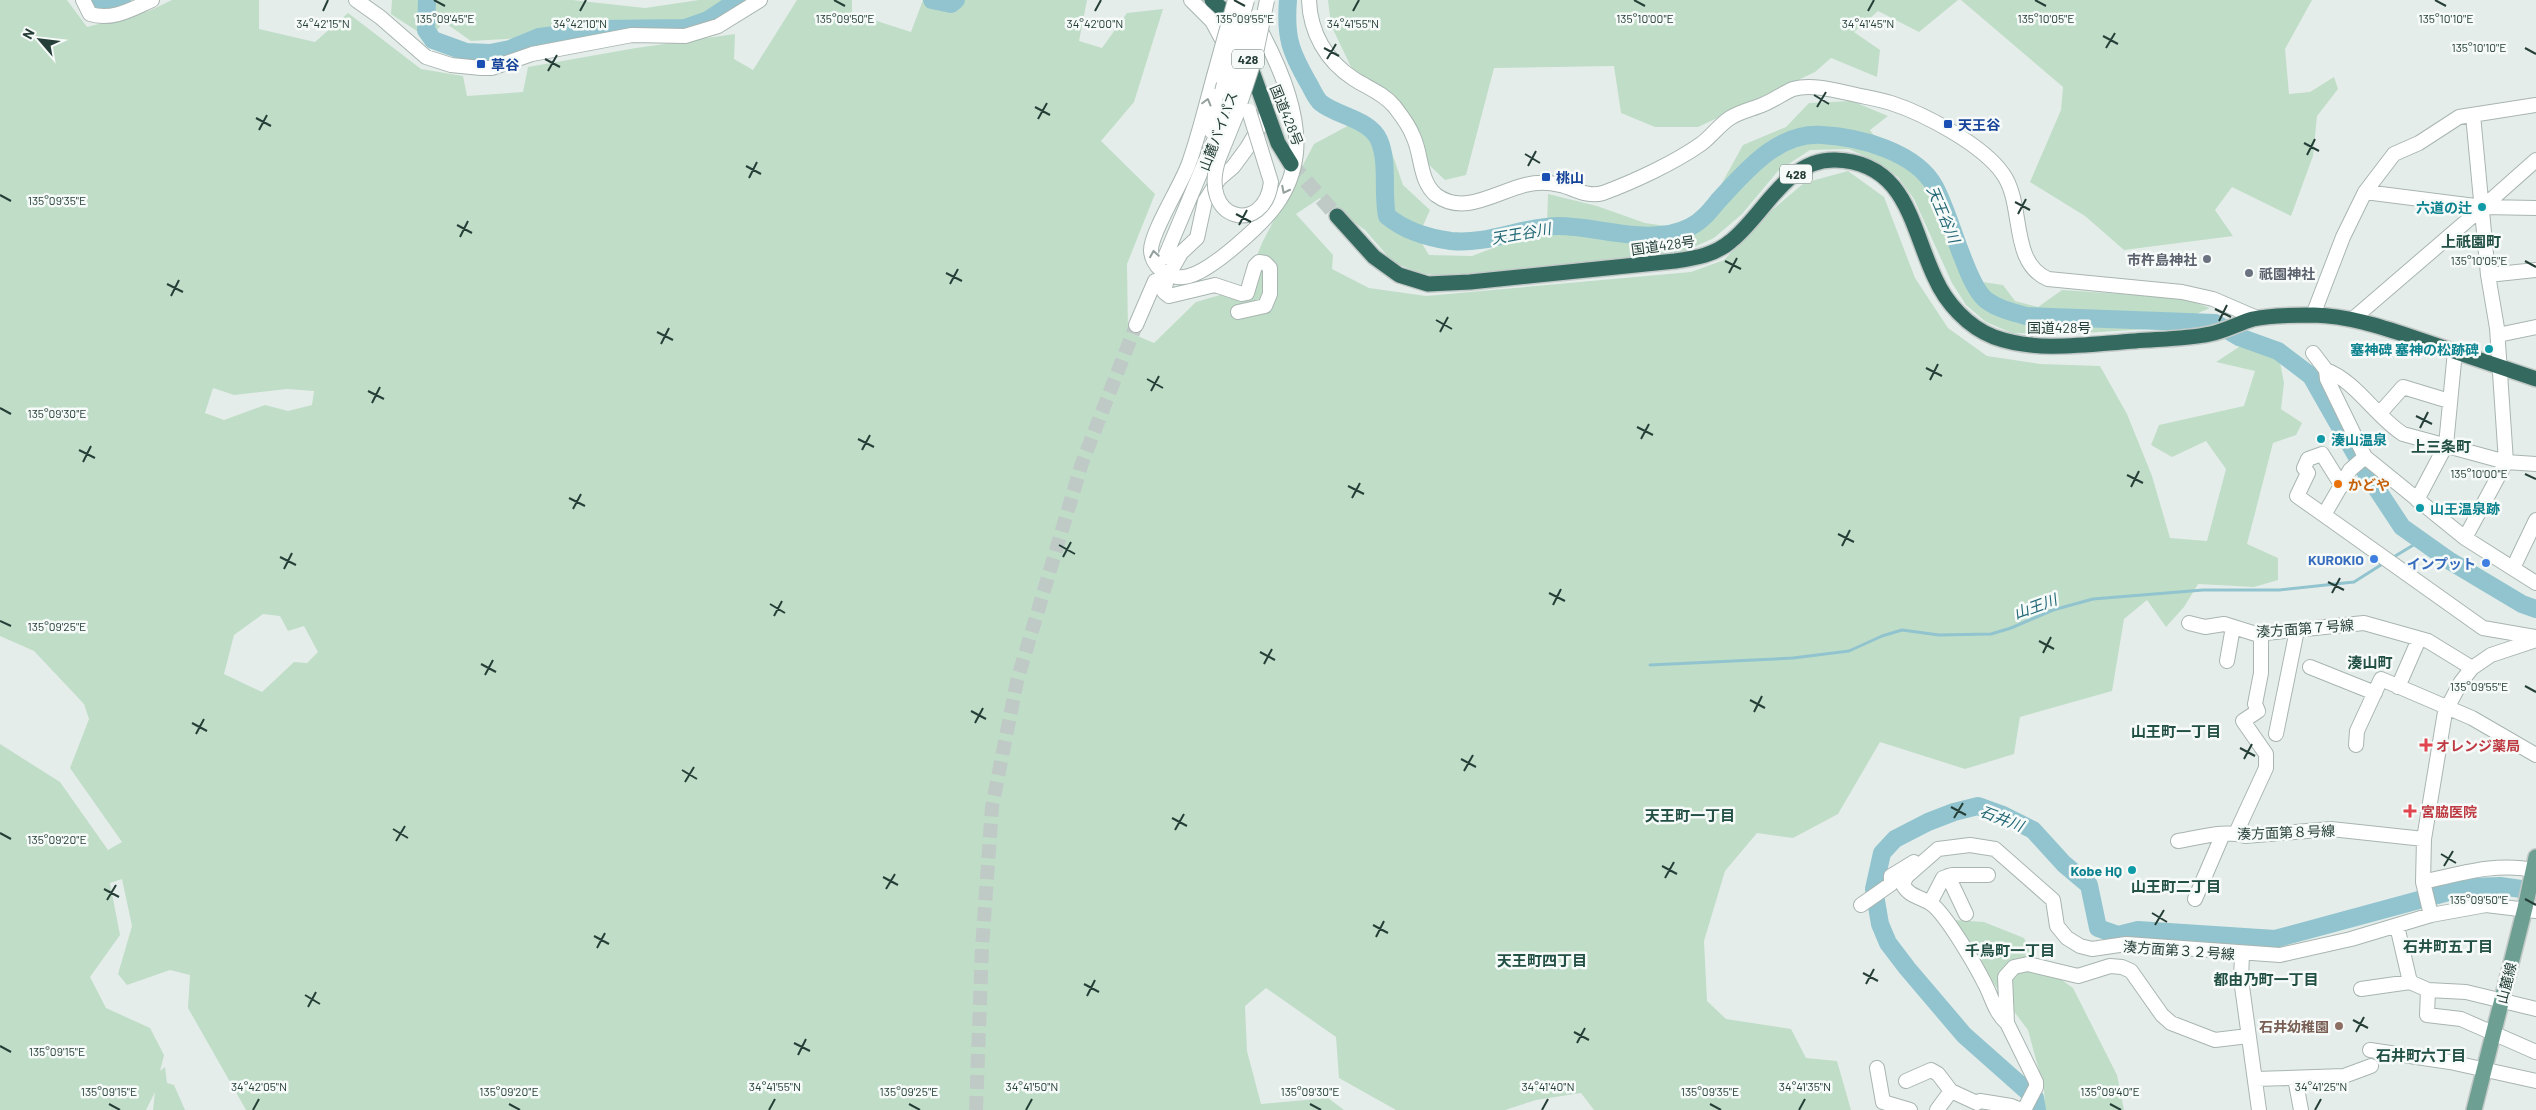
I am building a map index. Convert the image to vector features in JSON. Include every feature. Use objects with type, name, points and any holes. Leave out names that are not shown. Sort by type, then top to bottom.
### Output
[{"type":"highway","name":"国道428号","points":[[1212,0],[1232,24],[1241,41],[1278,143],[1290,164]]},
{"type":"highway","name":"国道428号","points":[[1337,216],[1374,258],[1399,275],[1428,284],[1470,282],[1675,261],[1697,258],[1716,251],[1732,241],[1777,190],[1802,170],[1818,161],[1849,162],[1876,171],[1888,180],[1905,202],[1935,279],[1950,303],[1976,329],[1996,337],[2022,344],[2071,346],[2217,332],[2257,318],[2313,315],[2354,318],[2536,379]]},
{"type":"main road","name":"山麓線","points":[[2474,1110],[2501,1000],[2529,904],[2534,869]]},
{"type":"street","points":[[82,0],[90,14],[99,17],[120,14],[152,0]]},
{"type":"street","points":[[356,0],[380,17],[426,57],[445,64],[492,68],[532,54],[632,35],[685,36],[718,26],[760,0]]},
{"type":"street","points":[[1191,0],[1205,12],[1219,31],[1238,111],[1271,182],[1270,192],[1260,208],[1245,215],[1229,212],[1222,206],[1216,199],[1213,180],[1219,158],[1238,111],[1256,58],[1268,0]]},
{"type":"street","points":[[1237,0],[1249,12],[1262,32],[1291,102],[1296,127],[1295,164],[1283,194],[1260,224],[1198,273],[1180,278],[1171,276],[1157,266],[1153,259],[1153,240],[1190,162],[1237,0]]},
{"type":"street","name":"山麓バイパス","points":[[1247,0],[1222,91],[1169,262],[1194,243],[1197,238],[1205,201],[1219,179],[1233,166],[1269,120]]},
{"type":"street","name":"山麓バイパス","points":[[1188,203],[1238,111],[1262,0]]},
{"type":"street","points":[[1309,0],[1314,30],[1325,51],[1351,77],[1382,95],[1393,105],[1414,137],[1427,186],[1437,196],[1449,201],[1466,205],[1525,185],[1540,183],[1563,185],[1586,194],[1603,193],[1667,163],[1701,144],[1731,117],[1767,103],[1791,90],[1816,88],[1891,103],[1945,129],[1986,155],[2004,174],[2012,190],[2026,259],[2036,274],[2048,279],[2182,292],[2213,299],[2257,318]]},
{"type":"street","points":[[2313,315],[2344,237],[2365,192],[2394,154],[2418,143],[2459,118],[2536,104]]},
{"type":"street","points":[[2465,538],[2506,462],[2498,334],[2488,275],[2473,115]]},
{"type":"street","points":[[2354,318],[2536,160]]},
{"type":"street","points":[[2365,192],[2482,207],[2536,208]]},
{"type":"street","points":[[1136,325],[1160,282],[1164,292],[1169,296],[1215,285],[1242,294],[1247,293],[1255,266],[1259,262],[1265,263],[1270,268],[1270,294],[1265,306],[1238,312]]},
{"type":"street","points":[[2488,275],[2536,270]]},
{"type":"street","points":[[2498,334],[2536,327]]},
{"type":"street","points":[[2418,500],[2446,445],[2455,351]]},
{"type":"street","points":[[2314,353],[2326,370],[2327,379],[2364,458],[2465,538],[2535,581]]},
{"type":"street","points":[[2326,370],[2335,374],[2402,434],[2506,462],[2536,464]]},
{"type":"street","points":[[2380,413],[2403,387],[2450,401]]},
{"type":"street","points":[[2342,486],[2322,454],[2308,459],[2304,468],[2308,473],[2297,496],[2484,628],[2536,639]]},
{"type":"street","points":[[2324,515],[2350,470],[2364,458]]},
{"type":"street","points":[[2513,568],[2535,523]]},
{"type":"street","name":"湊方面第７号線","points":[[2189,623],[2205,627],[2224,624],[2261,634],[2364,623],[2428,641],[2472,668]]},
{"type":"street","points":[[2227,660],[2233,627]]},
{"type":"street","points":[[2276,734],[2297,630]]},
{"type":"street","points":[[2195,899],[2266,768],[2266,754],[2243,721],[2258,712],[2255,704],[2260,673],[2261,634]]},
{"type":"street","points":[[2398,687],[2420,639]]},
{"type":"street","points":[[2431,915],[2423,882],[2424,839],[2448,708],[2461,682],[2472,668],[2491,655],[2536,639]]},
{"type":"street","points":[[2310,667],[2375,693]]},
{"type":"street","points":[[2356,745],[2357,731],[2381,680],[2472,718],[2536,755]]},
{"type":"street","name":"湊方面第８号線","points":[[2178,841],[2230,834],[2245,836],[2331,828],[2424,839]]},
{"type":"street","points":[[1863,904],[1891,884],[1892,876],[1914,862],[1931,846],[1950,841],[1970,845]]},
{"type":"street","name":"湊方面第３２号線","points":[[2023,1109],[2036,1087],[2036,1082],[2007,1023],[2000,1017],[1984,983],[1963,947],[1934,905],[1906,892],[1903,886],[1906,877],[1938,849],[1970,845],[1995,848],[2053,900],[2057,926],[2067,938],[2080,946],[2092,949],[2126,944],[2242,954],[2280,955],[2351,939],[2431,915],[2486,905],[2529,904]]},
{"type":"street","points":[[2423,882],[2478,870],[2534,869]]},
{"type":"street","points":[[1930,903],[1943,878],[1948,876],[1988,875]]},
{"type":"street","points":[[1948,876],[1966,914]]},
{"type":"street","points":[[2397,926],[2410,982]]},
{"type":"street","points":[[2242,954],[2241,979],[2259,1110]]},
{"type":"street","points":[[2007,1023],[2005,978],[2014,967],[2028,964],[2078,976],[2110,966],[2122,967],[2131,971],[2162,1016],[2171,1023],[2215,1040],[2248,1036]]},
{"type":"street","points":[[2361,989],[2410,982],[2428,990],[2466,992],[2536,1009]]},
{"type":"street","points":[[2428,990],[2427,1015],[2462,1018],[2536,1052]]},
{"type":"street","points":[[2370,1050],[2450,1062],[2536,1081]]},
{"type":"street","points":[[2254,1079],[2344,1076],[2371,1066]]},
{"type":"street","points":[[1877,1068],[1882,1102],[1910,1110]]},
{"type":"street","points":[[1906,1080],[1931,1070],[1938,1074],[1951,1090],[1977,1103],[1980,1101],[2023,1109]]},
{"type":"street","points":[[2295,1078],[2301,1110]]},
{"type":"street","points":[[1937,1110],[1946,1094],[1951,1090]]},
{"type":"green space","points":[[0,0],[67,0],[87,27],[149,11],[172,0],[259,0],[259,29],[315,42],[348,13],[421,69],[463,76],[467,96],[523,92],[528,67],[636,48],[735,34],[734,59],[753,70],[797,0],[852,0],[852,13],[911,32],[923,0],[1087,0],[1079,41],[1102,48],[1127,13],[1163,9],[1134,102],[1101,141],[1155,194],[1127,264],[1128,332],[1154,343],[1196,302],[1244,288],[1262,243],[1314,144],[1355,122],[1385,133],[1403,185],[1430,210],[1418,237],[1429,255],[1472,256],[1547,228],[1548,194],[1597,206],[1645,223],[1680,228],[1717,192],[1743,145],[1786,127],[1809,103],[1852,101],[1888,116],[1870,130],[1886,153],[1929,166],[1975,281],[2003,285],[2015,301],[2038,307],[2062,290],[2182,298],[2210,308],[2163,328],[2068,334],[2012,333],[1986,322],[1966,305],[1952,283],[1914,199],[1898,177],[1873,160],[1849,149],[1810,150],[1778,171],[1742,214],[1714,238],[1685,251],[1457,278],[1418,273],[1392,261],[1365,230],[1320,198],[1296,214],[1333,255],[1332,269],[1369,288],[1426,296],[1691,272],[1724,260],[1771,211],[1804,183],[1848,171],[1884,197],[1915,278],[1948,328],[1987,356],[2040,364],[2100,366],[2127,414],[2152,476],[2170,538],[2207,541],[2226,469],[2206,441],[2172,457],[2151,445],[2159,425],[2244,406],[2255,371],[2216,362],[2242,345],[2265,344],[2279,357],[2284,383],[2281,409],[2302,423],[2296,435],[2273,443],[2247,544],[2278,558],[2278,580],[2254,587],[2198,584],[2184,607],[2166,627],[2147,600],[2124,619],[2112,691],[2020,717],[2014,754],[1965,769],[1880,742],[1838,814],[1793,838],[1757,833],[1725,871],[1704,941],[1707,1001],[1726,1019],[1791,1029],[1806,1058],[1837,1061],[1851,1110],[1594,1110],[1581,1093],[1536,1100],[1505,1110],[1396,1110],[1339,1078],[1336,1037],[1266,988],[1245,1006],[1247,1051],[1261,1104],[1328,1098],[1344,1110],[246,1110],[188,1008],[190,975],[170,970],[127,985],[118,974],[132,926],[122,879],[110,883],[120,935],[90,977],[106,1008],[150,1028],[164,1055],[160,1071],[165,1067],[167,1083],[174,1085],[185,1110],[153,1110],[155,1092],[146,1110],[0,1110],[0,744],[60,782],[108,850],[122,842],[70,768],[89,719],[84,704],[34,651],[0,636]],"holes":[[[213,388],[234,395],[287,389],[314,391],[312,405],[288,411],[265,405],[224,420],[205,413]],[[263,614],[280,616],[288,631],[304,626],[318,652],[307,663],[294,662],[262,692],[224,674],[234,635]]]},
{"type":"green space","points":[[392,0],[572,0],[645,8],[699,0],[736,0],[695,29],[626,25],[521,38],[471,41],[444,22],[429,39],[391,14]]},
{"type":"green space","points":[[1328,0],[1958,0],[1919,32],[1878,11],[1854,32],[1880,50],[1877,77],[1831,58],[1815,72],[1698,127],[1655,127],[1621,113],[1614,66],[1494,68],[1466,175],[1445,180],[1426,162],[1408,113],[1351,67],[1331,25]]},
{"type":"green space","points":[[1961,0],[2312,0],[2285,49],[2289,94],[2310,92],[2334,77],[2338,89],[2317,116],[2313,156],[2291,216],[2232,187],[2215,210],[2233,236],[2124,250],[2085,216],[2030,182],[2061,110],[2063,87]]},
{"type":"green space","points":[[1953,920],[1984,922],[2024,938],[2035,961],[2073,988],[2117,1075],[2124,1110],[2045,1110],[2044,1089],[2028,1030],[2000,993]]},
{"type":"waterway","name":"天王谷川","points":[[88,0],[95,4],[122,0]]},
{"type":"waterway","name":"天王谷川","points":[[427,0],[426,30],[433,40],[466,52],[490,53],[510,49],[539,37],[602,29],[685,28],[708,20],[738,0]]},
{"type":"waterway","name":"天王谷川","points":[[932,0],[951,4],[956,0]]},
{"type":"waterway","name":"天王谷川","points":[[1288,0],[1287,24],[1290,44],[1316,97],[1321,103],[1361,122],[1375,133],[1384,158],[1387,216],[1417,233],[1434,238],[1465,242],[1532,229],[1559,226],[1625,234],[1659,235],[1675,233],[1698,222],[1751,166],[1777,147],[1791,140],[1806,136],[1822,135],[1837,136],[1869,143],[1901,156],[1915,164],[1926,175],[1939,195],[1975,286],[1982,296],[1995,306],[2026,316],[2215,323],[2239,337],[2278,351],[2311,376],[2365,471],[2402,527],[2450,561],[2522,604],[2536,609]]},
{"type":"waterway","name":"山王川","points":[[2392,558],[2420,541]]},
{"type":"waterway","name":"山王川","points":[[1650,665],[1793,658],[1849,651],[1882,636],[1902,630],[1939,635],[1991,634],[2011,628],[2053,610],[2093,599],[2203,590],[2279,590],[2354,582],[2384,563]]},
{"type":"waterway","name":"石井川","points":[[2037,1110],[2035,1098],[1964,1035],[1907,968],[1888,943],[1880,924],[1874,889],[1882,853],[1895,839],[1928,822],[1954,812],[1978,806],[2003,815],[2033,830],[2064,864],[2089,885],[2098,928],[2118,935],[2138,930],[2275,939],[2467,887],[2500,886],[2536,891]]},
{"type":"tunnel","points":[[1291,164],[1337,216]]},
{"type":"tunnel","points":[[976,1110],[982,948],[992,807],[1017,681],[1082,463],[1136,325]]},
{"type":"place","name":"草谷","points":[[481,64]]},
{"type":"place","name":"天王谷","points":[[1948,124]]},
{"type":"place","name":"桃山","points":[[1546,177]]},
{"type":"place","name":"六道の辻","points":[[2482,207]]},
{"type":"place","name":"市杵島神社","points":[[2207,259]]},
{"type":"place","name":"祇園神社","points":[[2249,273]]},
{"type":"place","name":"塞神碑 塞神の松跡碑","points":[[2489,349]]},
{"type":"place","name":"湊山温泉","points":[[2321,439]]},
{"type":"place","name":"かどや","points":[[2338,484]]},
{"type":"place","name":"山王温泉跡","points":[[2420,508]]},
{"type":"place","name":"KUROKIO","points":[[2374,559]]},
{"type":"place","name":"インプット","points":[[2486,563]]},
{"type":"place","name":"オレンジ薬局","points":[[2426,745]]},
{"type":"place","name":"宮脇医院","points":[[2410,811]]},
{"type":"place","name":"Kobe HQ","points":[[2132,870]]},
{"type":"place","name":"石井幼稚園","points":[[2339,1026]]},
{"type":"district","name":"上祇園町","points":[[2471,241]]},
{"type":"district","name":"上三条町","points":[[2441,446]]},
{"type":"district","name":"湊山町","points":[[2370,662]]},
{"type":"district","name":"山王町一丁目","points":[[2176,731]]},
{"type":"district","name":"天王町一丁目","points":[[1690,815]]},
{"type":"district","name":"山王町二丁目","points":[[2176,886]]},
{"type":"district","name":"石井町五丁目","points":[[2448,946]]},
{"type":"district","name":"千鳥町一丁目","points":[[2010,950]]},
{"type":"district","name":"天王町四丁目","points":[[1542,960]]},
{"type":"district","name":"都由乃町一丁目","points":[[2266,979]]},
{"type":"district","name":"石井町六丁目","points":[[2421,1055]]}]
